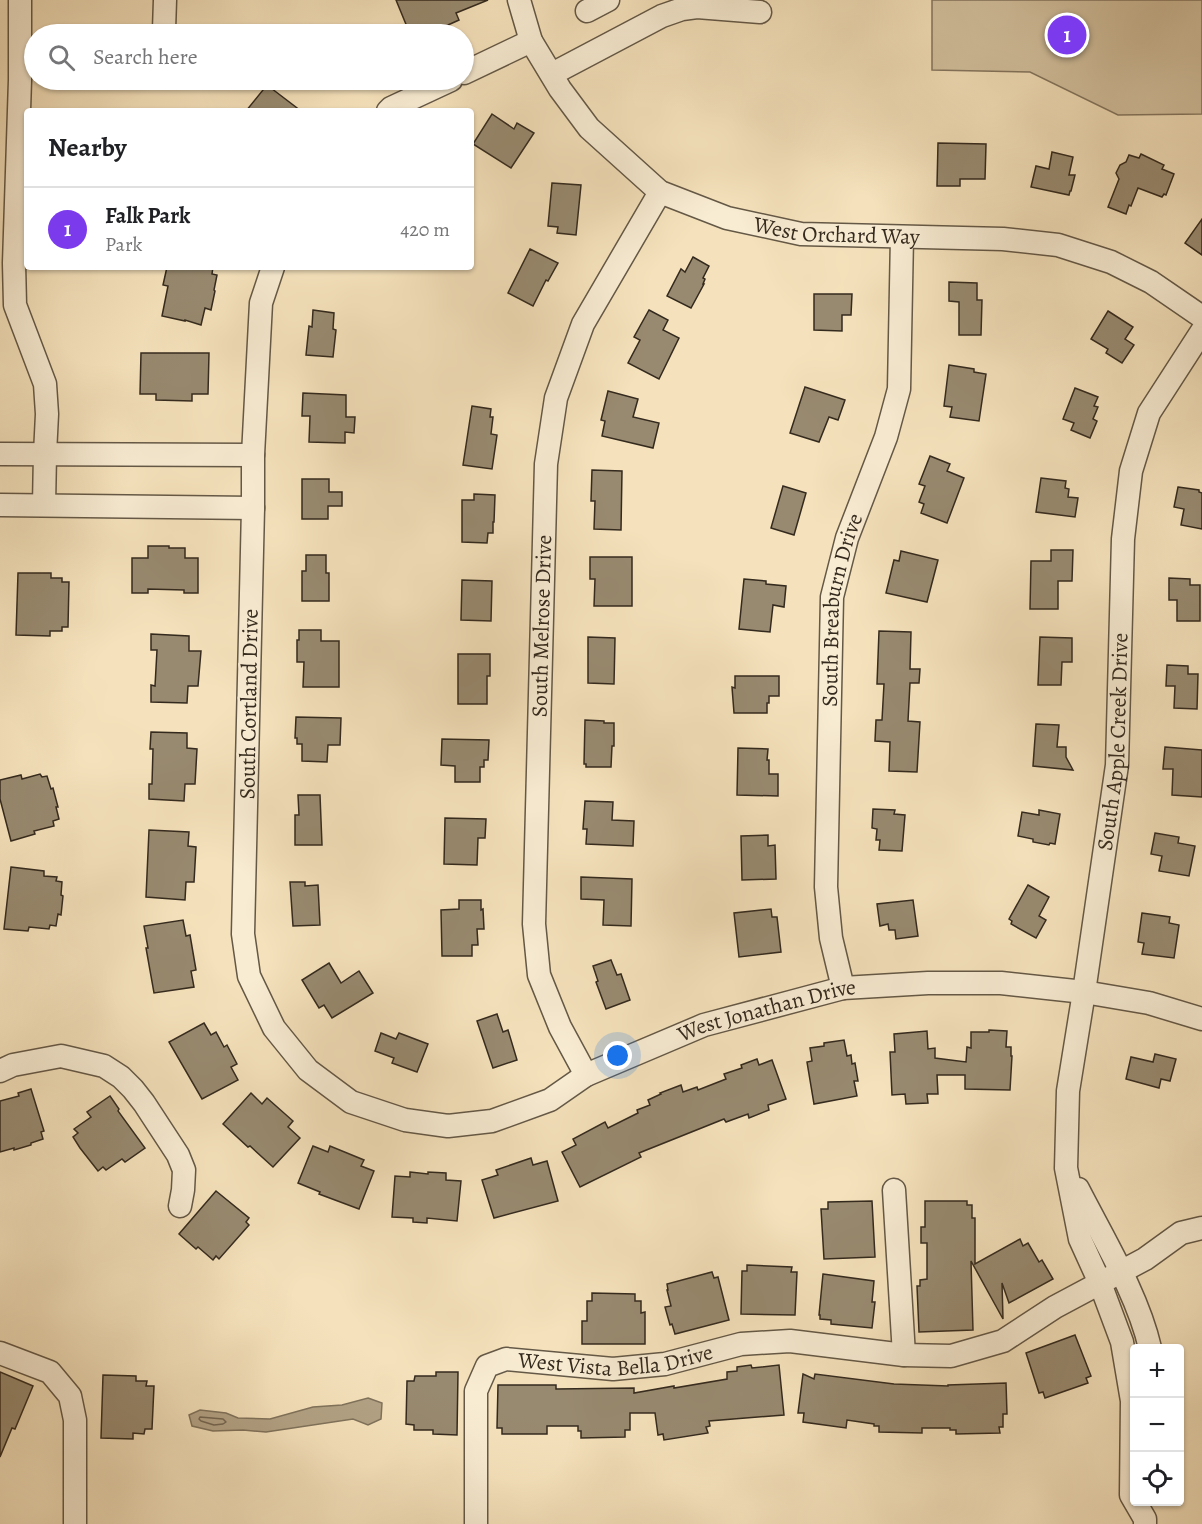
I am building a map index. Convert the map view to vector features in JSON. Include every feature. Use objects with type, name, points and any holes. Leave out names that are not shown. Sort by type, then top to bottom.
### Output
[{"type":"street","points":[[20,0],[15,305],[45,384],[47,414],[44,505]]},
{"type":"street","points":[[164,24],[165,0]]},
{"type":"street","name":"West Orchard Way","points":[[519,0],[531,41],[560,89],[589,128],[660,192],[727,218],[801,234],[1003,239],[1058,245],[1111,262],[1151,282],[1202,317]]},
{"type":"street","points":[[587,11],[608,0]]},
{"type":"street","points":[[552,75],[662,16],[682,9],[697,7],[760,12]]},
{"type":"street","points":[[474,69],[531,41]]},
{"type":"street","points":[[391,108],[430,90]]},
{"type":"street","name":"South Melrose Drive","points":[[586,1075],[560,1027],[538,975],[534,924],[546,464],[556,398],[583,324],[660,192]]},
{"type":"street","name":"South Breaburn Drive","points":[[843,988],[831,938],[826,887],[832,597],[847,538],[886,437],[898,389],[902,237]]},
{"type":"street","name":"South Cortland Drive","points":[[272,270],[261,303],[254,455],[243,934],[249,976],[274,1028],[308,1070],[351,1102]]},
{"type":"street","name":"South Apple Creek Drive","points":[[1132,1398],[1122,1341],[1100,1282],[1080,1239],[1066,1168],[1068,1091],[1117,765],[1123,539],[1131,471],[1149,414],[1202,331]]},
{"type":"street","points":[[0,454],[254,455]]},
{"type":"street","points":[[0,505],[254,508]]},
{"type":"street","name":"West Jonathan Drive","points":[[351,1102],[405,1120],[448,1125],[492,1121],[550,1100],[586,1075],[704,1025],[843,988],[928,983],[1001,983],[1084,992],[1149,1003],[1202,1019]]},
{"type":"street","points":[[0,1071],[14,1065],[61,1056],[104,1066],[121,1077],[144,1103],[178,1155],[184,1170],[180,1206]]},
{"type":"street","name":"South Apple Creek Drive","points":[[1066,1168],[1120,1272],[1146,1329],[1149,1344]]},
{"type":"street","points":[[894,1190],[904,1355]]},
{"type":"street","name":"West Vista Bella Drive","points":[[476,1524],[476,1391],[487,1366],[506,1359],[613,1369],[665,1364],[741,1344],[790,1341],[904,1355],[951,1356],[1003,1341],[1055,1307],[1145,1259],[1181,1233],[1202,1228]]},
{"type":"street","points":[[0,1353],[50,1372],[70,1396],[75,1420],[75,1524]]},
{"type":"street","name":"South Apple Creek Drive","points":[[1132,1452],[1131,1495],[1148,1515]]},
{"type":"shaded area","points":[[932,0],[1202,0],[1202,114],[1118,115],[1030,72],[932,70]]},
{"type":"water","points":[[368,1398],[382,1403],[381,1419],[368,1425],[353,1419],[266,1432],[213,1431],[192,1426],[189,1415],[200,1410],[226,1413],[238,1418],[270,1419],[313,1407],[342,1405]]},
{"type":"building","points":[[396,0],[488,0],[456,13],[459,20],[450,24],[406,24]]},
{"type":"building","points":[[263,90],[274,90],[297,108],[248,108]]},
{"type":"building","points":[[492,114],[514,129],[517,123],[534,133],[511,168],[474,145]]},
{"type":"building","points":[[938,143],[986,144],[985,179],[960,179],[960,186],[937,186]]},
{"type":"building","points":[[1052,152],[1073,157],[1069,175],[1075,175],[1069,195],[1031,187],[1036,166],[1049,169]]},
{"type":"building","points":[[1141,154],[1164,165],[1162,169],[1174,174],[1166,195],[1162,197],[1138,188],[1126,214],[1108,207],[1119,179],[1116,173],[1120,165],[1126,162],[1129,155],[1139,158]]},
{"type":"building","points":[[552,183],[581,185],[576,235],[557,233],[558,227],[548,226]]},
{"type":"building","points":[[1202,219],[1202,255],[1185,243]]},
{"type":"building","points":[[530,249],[558,263],[548,281],[546,280],[533,306],[508,293]]},
{"type":"building","points":[[693,257],[709,266],[703,278],[705,279],[704,284],[691,308],[667,296],[681,269],[685,272]]},
{"type":"building","points":[[166,270],[213,270],[212,274],[217,275],[215,291],[211,310],[205,308],[201,325],[162,316],[168,286],[163,285]]},
{"type":"building","points":[[949,282],[977,283],[977,300],[982,300],[981,335],[959,335],[959,302],[949,301]]},
{"type":"building","points":[[814,294],[852,294],[851,315],[842,315],[842,331],[814,330]]},
{"type":"building","points":[[313,310],[334,313],[333,329],[336,330],[333,357],[306,355]]},
{"type":"building","points":[[649,310],[668,320],[663,330],[679,338],[659,379],[628,363],[640,340],[634,337]]},
{"type":"building","points":[[1108,311],[1133,327],[1125,339],[1134,345],[1122,363],[1106,353],[1108,349],[1091,339]]},
{"type":"building","points":[[141,353],[209,353],[208,394],[192,394],[192,401],[156,400],[156,394],[140,394]]},
{"type":"building","points":[[949,365],[974,369],[974,372],[986,374],[979,421],[950,417],[952,407],[944,406]]},
{"type":"building","points":[[805,387],[845,400],[838,420],[829,417],[819,442],[790,433]]},
{"type":"building","points":[[1075,388],[1098,397],[1094,406],[1098,407],[1093,419],[1097,421],[1090,438],[1071,430],[1074,423],[1063,419]]},
{"type":"building","points":[[608,391],[638,399],[633,417],[659,423],[653,448],[602,436],[605,421],[601,420]]},
{"type":"building","points":[[303,393],[346,395],[346,417],[355,417],[354,433],[345,432],[345,443],[309,442],[310,416],[302,416]]},
{"type":"building","points":[[472,406],[491,409],[490,417],[493,417],[491,434],[497,435],[492,469],[463,465]]},
{"type":"building","points":[[930,456],[950,464],[947,471],[964,478],[947,523],[921,513],[924,504],[919,502],[925,486],[919,484]]},
{"type":"building","points":[[592,470],[622,471],[621,530],[594,529],[595,501],[591,501]]},
{"type":"building","points":[[1041,478],[1066,481],[1065,488],[1069,489],[1068,497],[1078,498],[1075,517],[1036,512]]},
{"type":"building","points":[[302,479],[329,479],[329,492],[342,492],[342,506],[328,506],[328,519],[302,519]]},
{"type":"building","points":[[783,486],[806,493],[794,535],[771,528]]},
{"type":"building","points":[[1178,487],[1199,490],[1202,493],[1202,529],[1181,525],[1184,509],[1174,507]]},
{"type":"building","points":[[474,494],[495,495],[493,533],[488,533],[487,543],[462,542],[462,500],[474,500]]},
{"type":"building","points":[[148,546],[185,548],[185,558],[198,558],[198,593],[184,593],[184,590],[148,589],[148,593],[132,593],[132,558],[148,558]]},
{"type":"building","points":[[1051,550],[1073,550],[1072,581],[1058,581],[1058,609],[1030,609],[1031,561],[1051,561]]},
{"type":"building","points":[[901,551],[938,560],[927,602],[886,593],[894,560],[899,561]]},
{"type":"building","points":[[306,555],[326,555],[326,573],[329,573],[329,601],[302,601],[302,571],[306,571]]},
{"type":"building","points":[[590,557],[632,557],[632,606],[594,606],[595,579],[590,579]]},
{"type":"building","points":[[18,573],[51,573],[51,578],[62,578],[62,582],[69,582],[68,627],[62,627],[62,631],[50,631],[50,636],[16,635]]},
{"type":"building","points":[[1169,578],[1190,579],[1190,585],[1200,585],[1200,621],[1177,621],[1177,600],[1169,600]]},
{"type":"building","points":[[744,579],[786,586],[784,607],[773,605],[770,632],[739,629]]},
{"type":"building","points":[[462,580],[492,581],[491,621],[461,620]]},
{"type":"building","points":[[299,630],[321,630],[321,641],[339,641],[339,687],[303,687],[304,662],[297,662]]},
{"type":"building","points":[[879,631],[911,632],[910,669],[920,669],[919,683],[910,683],[908,721],[920,722],[917,772],[889,771],[890,742],[875,741],[876,720],[882,720],[884,684],[877,684]]},
{"type":"building","points":[[151,634],[189,636],[189,651],[201,651],[198,686],[188,686],[187,703],[151,702],[151,685],[155,686],[157,650],[151,650]]},
{"type":"building","points":[[588,637],[615,638],[614,684],[588,683]]},
{"type":"building","points":[[1040,637],[1072,638],[1072,662],[1062,662],[1061,685],[1038,685]]},
{"type":"building","points":[[458,654],[490,654],[487,704],[458,704]]},
{"type":"building","points":[[1167,665],[1188,666],[1188,674],[1198,674],[1197,709],[1174,708],[1175,686],[1166,686]]},
{"type":"building","points":[[735,676],[779,676],[779,696],[769,696],[767,713],[734,713],[732,687],[735,688]]},
{"type":"building","points":[[296,717],[341,718],[340,745],[328,745],[327,762],[302,761],[302,744],[297,744],[297,738],[295,738]]},
{"type":"building","points":[[585,720],[614,723],[611,767],[586,767],[584,764]]},
{"type":"building","points":[[1036,724],[1059,725],[1057,747],[1066,747],[1066,757],[1073,770],[1033,766]]},
{"type":"building","points":[[151,732],[187,733],[187,748],[197,749],[195,784],[185,784],[184,801],[149,799],[149,784],[152,784]]},
{"type":"building","points":[[442,739],[489,740],[488,760],[484,760],[484,767],[480,767],[480,782],[455,782],[455,766],[441,765]]},
{"type":"building","points":[[1165,747],[1202,750],[1202,797],[1172,795],[1173,769],[1163,769]]},
{"type":"building","points":[[738,748],[768,749],[769,774],[778,774],[778,796],[737,795]]},
{"type":"building","points":[[40,774],[42,777],[47,776],[51,789],[53,788],[59,819],[53,821],[54,826],[34,831],[35,834],[11,841],[0,799],[0,780],[21,775],[22,779]]},
{"type":"building","points":[[298,795],[320,795],[322,845],[295,845],[295,815],[299,815]]},
{"type":"building","points":[[585,801],[613,802],[612,820],[634,821],[633,846],[586,844],[587,829],[583,829]]},
{"type":"building","points":[[873,809],[895,810],[894,814],[905,815],[902,851],[879,850],[880,840],[876,840],[877,829],[872,828]]},
{"type":"building","points":[[1039,810],[1060,814],[1055,844],[1033,842],[1033,839],[1018,836],[1022,812],[1039,815]]},
{"type":"building","points":[[445,818],[486,819],[485,838],[478,838],[477,865],[444,864]]},
{"type":"building","points":[[149,830],[189,832],[188,846],[196,847],[194,882],[186,882],[185,900],[146,897]]},
{"type":"building","points":[[1155,833],[1179,837],[1178,843],[1195,846],[1189,876],[1159,871],[1162,856],[1151,854]]},
{"type":"building","points":[[768,835],[768,846],[775,845],[776,879],[742,880],[741,836]]},
{"type":"building","points":[[11,867],[44,871],[44,876],[57,877],[56,881],[62,882],[61,915],[58,914],[56,926],[50,925],[49,929],[29,927],[28,931],[4,929]]},
{"type":"building","points":[[581,877],[632,879],[631,926],[603,925],[604,900],[581,899]]},
{"type":"building","points":[[290,882],[305,882],[305,886],[318,885],[320,925],[293,926]]},
{"type":"building","points":[[1028,885],[1049,897],[1039,916],[1046,920],[1036,938],[1011,924],[1012,921],[1009,919]]},
{"type":"building","points":[[459,900],[481,900],[484,929],[477,929],[478,945],[472,945],[472,956],[442,956],[441,910],[459,909]]},
{"type":"building","points":[[913,900],[918,936],[896,939],[895,930],[889,930],[888,924],[880,926],[877,904]]},
{"type":"building","points":[[771,909],[772,917],[777,917],[781,952],[739,957],[734,913]]},
{"type":"building","points":[[1142,913],[1170,917],[1169,923],[1179,925],[1174,958],[1142,954],[1144,943],[1138,942]]},
{"type":"building","points":[[183,920],[186,936],[190,935],[196,970],[191,971],[194,987],[154,993],[144,926]]},
{"type":"building","points":[[611,960],[617,975],[621,974],[630,1000],[606,1009],[593,966]]},
{"type":"building","points":[[329,963],[341,983],[359,971],[373,993],[332,1018],[324,1005],[319,1008],[302,980]]},
{"type":"building","points":[[497,1014],[503,1032],[508,1030],[517,1060],[493,1068],[477,1021]]},
{"type":"building","points":[[204,1023],[211,1035],[216,1032],[224,1047],[227,1045],[237,1064],[231,1067],[238,1080],[202,1099],[169,1042]]},
{"type":"building","points":[[989,1030],[1007,1031],[1006,1047],[1011,1047],[1012,1056],[1010,1090],[965,1089],[965,1075],[937,1075],[938,1094],[927,1094],[928,1103],[906,1104],[905,1094],[892,1095],[890,1052],[895,1052],[894,1034],[927,1031],[928,1049],[935,1048],[935,1058],[966,1062],[967,1047],[971,1048],[971,1032],[989,1032]]},
{"type":"building","points":[[381,1033],[396,1039],[399,1033],[428,1044],[417,1072],[392,1063],[394,1058],[375,1051]]},
{"type":"building","points":[[844,1040],[847,1056],[851,1055],[852,1064],[855,1063],[858,1081],[854,1081],[857,1096],[814,1104],[807,1062],[812,1061],[810,1048]]},
{"type":"building","points":[[1155,1054],[1176,1059],[1170,1081],[1161,1079],[1159,1088],[1126,1079],[1131,1057],[1153,1062]]},
{"type":"building","points":[[757,1059],[759,1065],[772,1060],[786,1099],[768,1105],[769,1110],[749,1118],[748,1114],[726,1122],[724,1119],[639,1153],[641,1157],[580,1187],[562,1152],[576,1145],[573,1139],[605,1122],[608,1128],[638,1113],[637,1110],[650,1105],[648,1100],[660,1093],[681,1085],[683,1092],[697,1087],[698,1090],[726,1079],[724,1074],[742,1068],[741,1065]]},
{"type":"building","points":[[31,1089],[44,1131],[41,1132],[43,1139],[31,1145],[0,1152],[0,1101],[19,1096],[18,1093]]},
{"type":"building","points":[[251,1093],[262,1104],[267,1098],[293,1121],[288,1127],[300,1138],[273,1167],[223,1124]]},
{"type":"building","points":[[110,1096],[145,1148],[125,1162],[122,1159],[106,1170],[103,1167],[98,1171],[73,1137],[78,1133],[74,1129],[91,1117],[87,1112]]},
{"type":"building","points":[[313,1146],[328,1152],[330,1146],[364,1160],[361,1166],[374,1171],[359,1209],[319,1194],[320,1192],[298,1183]]},
{"type":"building","points":[[531,1158],[533,1165],[547,1161],[558,1201],[494,1218],[482,1180],[498,1175],[496,1170]]},
{"type":"building","points":[[410,1172],[446,1173],[446,1180],[461,1181],[457,1221],[427,1218],[427,1223],[413,1222],[413,1218],[392,1217],[395,1176],[410,1177]]},
{"type":"building","points":[[216,1191],[249,1218],[246,1222],[249,1225],[219,1259],[216,1256],[213,1260],[179,1234]]},
{"type":"building","points":[[872,1201],[875,1257],[824,1259],[821,1209],[828,1209],[828,1202]]},
{"type":"building","points":[[925,1201],[967,1201],[967,1205],[972,1205],[972,1218],[975,1218],[975,1264],[1020,1239],[1023,1246],[1028,1243],[1039,1262],[1042,1260],[1053,1279],[1009,1303],[1002,1283],[1003,1319],[971,1261],[973,1330],[919,1332],[917,1286],[920,1286],[920,1280],[927,1279],[927,1243],[921,1243],[921,1227],[925,1227]]},
{"type":"building","points":[[747,1265],[792,1267],[791,1272],[797,1272],[795,1315],[741,1314],[742,1271],[747,1271]]},
{"type":"building","points":[[712,1272],[714,1278],[718,1277],[729,1320],[675,1334],[665,1307],[671,1306],[667,1284]]},
{"type":"building","points":[[823,1274],[874,1281],[872,1302],[875,1302],[872,1328],[831,1324],[831,1320],[820,1319]]},
{"type":"building","points":[[592,1293],[635,1294],[635,1301],[641,1301],[641,1313],[645,1312],[645,1344],[582,1344],[582,1321],[587,1321],[587,1301],[592,1301]]},
{"type":"building","points":[[1075,1335],[1091,1376],[1086,1378],[1088,1383],[1045,1398],[1043,1392],[1039,1393],[1026,1353]]},
{"type":"building","points":[[751,1365],[752,1368],[779,1365],[784,1415],[709,1421],[710,1426],[706,1427],[708,1433],[664,1440],[663,1434],[658,1435],[655,1413],[630,1413],[630,1430],[625,1430],[625,1437],[581,1438],[578,1426],[547,1426],[547,1434],[502,1434],[502,1428],[497,1428],[498,1385],[556,1385],[556,1389],[634,1388],[634,1393],[727,1379],[727,1372],[737,1371],[737,1367]]},
{"type":"building","points":[[0,1372],[33,1386],[15,1429],[12,1428],[0,1457]]},
{"type":"building","points":[[436,1372],[458,1372],[457,1435],[433,1434],[433,1430],[414,1430],[414,1425],[406,1424],[407,1381],[414,1381],[415,1376],[436,1376]]},
{"type":"building","points":[[803,1374],[814,1379],[815,1374],[894,1384],[948,1386],[1006,1383],[1007,1414],[1003,1414],[1003,1427],[999,1427],[1000,1433],[956,1434],[956,1430],[950,1430],[950,1428],[922,1428],[922,1433],[879,1432],[879,1426],[874,1426],[874,1424],[847,1420],[846,1428],[803,1422],[804,1413],[798,1413]]},
{"type":"building","points":[[103,1375],[136,1376],[136,1381],[147,1381],[146,1386],[154,1386],[152,1429],[145,1429],[144,1434],[133,1433],[133,1439],[101,1438]]},
{"type":"place","name":"Falk Park","points":[[1067,35]]}]
